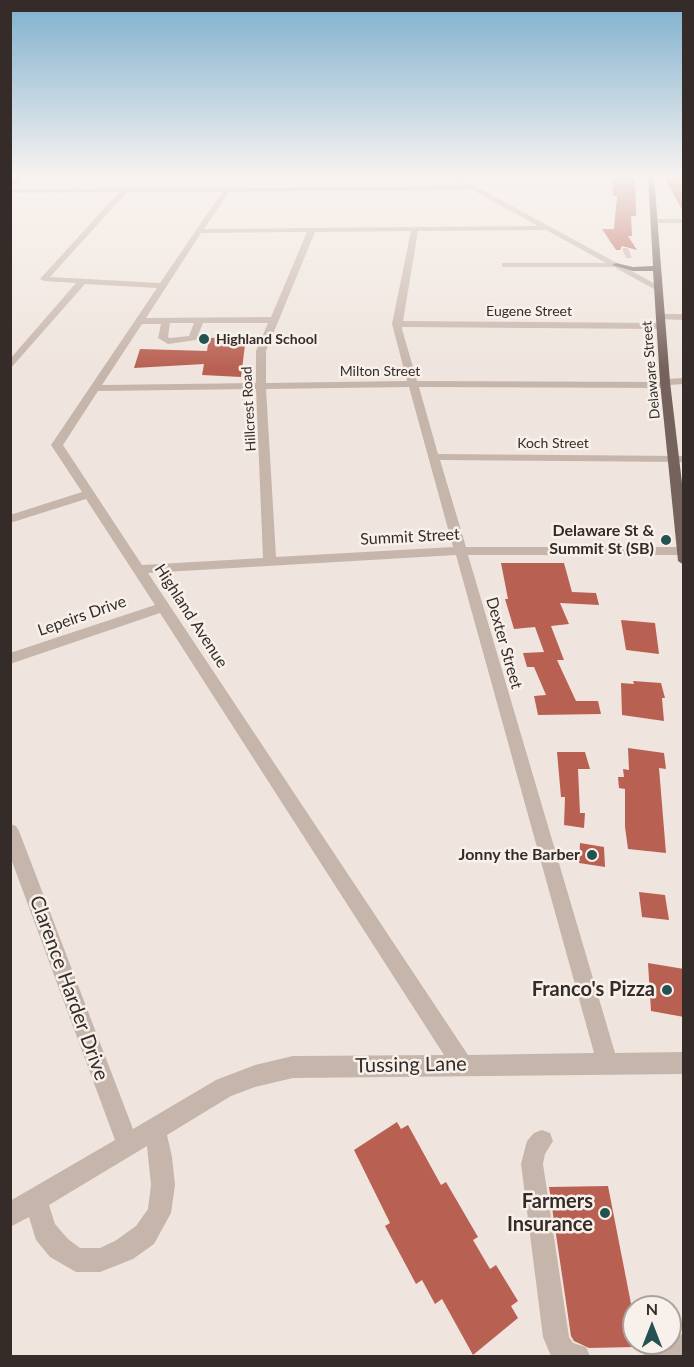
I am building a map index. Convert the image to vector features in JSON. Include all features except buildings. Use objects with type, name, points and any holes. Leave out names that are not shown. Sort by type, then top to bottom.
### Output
[{"type":"main road","name":"Delaware Street","points":[[655,240],[665,383],[678,459],[683,555]]},
{"type":"main road","points":[[616,265],[633,269],[656,268]]},
{"type":"street","points":[[80,240],[44,279],[164,286]]},
{"type":"street","name":"Highland Avenue","points":[[195,240],[57,445],[462,1064]]},
{"type":"street","name":"Hillcrest Road","points":[[270,561],[261,351],[308,240]]},
{"type":"street","name":"Dexter Street","points":[[413,240],[396,324],[608,1064]]},
{"type":"street","points":[[568,240],[657,287]]},
{"type":"street","points":[[505,265],[616,265]]},
{"type":"street","points":[[10,366],[83,281]]},
{"type":"street","name":"Eugene Street","points":[[396,324],[660,321],[684,317]]},
{"type":"street","points":[[140,321],[275,320]]},
{"type":"street","points":[[166,321],[164,339],[168,341],[193,338],[199,321]]},
{"type":"street","name":"Milton Street","points":[[95,388],[684,381]]},
{"type":"street","name":"Koch Street","points":[[434,457],[678,459]]},
{"type":"street","points":[[10,519],[89,494]]},
{"type":"street","name":"Summit Street","points":[[140,569],[459,550],[683,555]]},
{"type":"street","name":"Lepeirs Drive","points":[[10,659],[164,607]]},
{"type":"street","name":"Clarence Harder Drive","points":[[10,831],[128,1146]]},
{"type":"street","name":"Tussing Lane","points":[[10,1215],[36,1202],[224,1088],[255,1076],[292,1067],[684,1063]]},
{"type":"street","points":[[36,1202],[45,1231],[59,1248],[76,1260],[100,1260],[124,1250],[145,1235],[159,1213],[163,1185],[161,1157],[154,1130]]},
{"type":"street","points":[[542,1141],[535,1149],[532,1164],[556,1337],[561,1349],[568,1355],[577,1356]]},
{"type":"street","points":[[656,1356],[670,1356],[684,1346]]},
{"type":"place","name":"Highland School","points":[[204,339]]},
{"type":"place","name":"Delaware St & Summit St (SB)","points":[[666,540]]},
{"type":"place","name":"Jonny the Barber","points":[[592,855]]},
{"type":"place","name":"Franco's Pizza","points":[[667,990]]},
{"type":"place","name":"Farmers Insurance","points":[[605,1213]]}]
